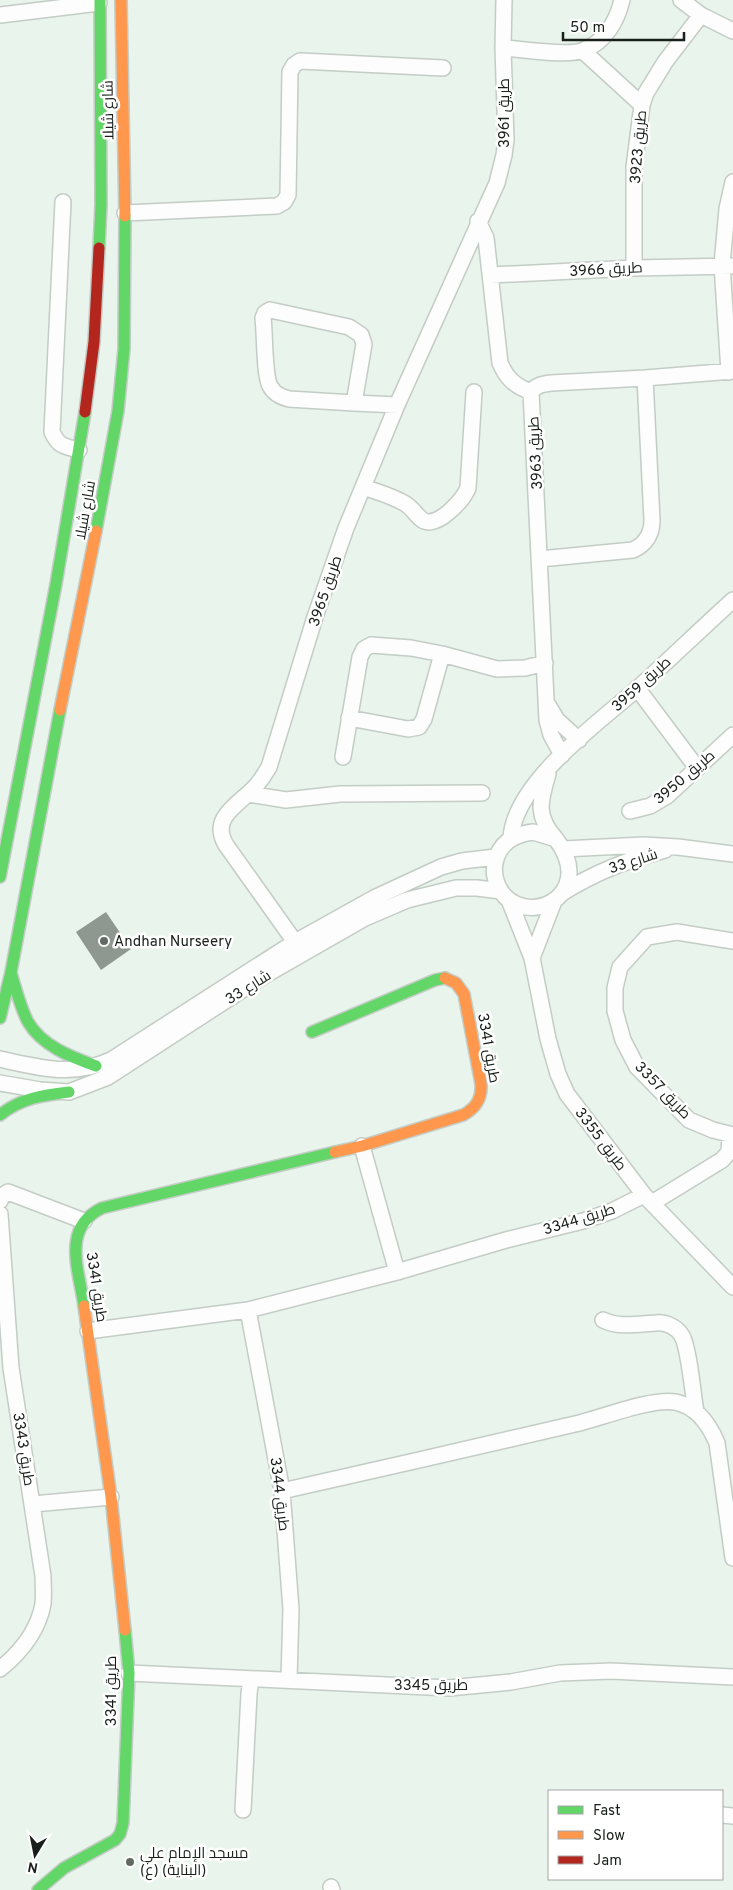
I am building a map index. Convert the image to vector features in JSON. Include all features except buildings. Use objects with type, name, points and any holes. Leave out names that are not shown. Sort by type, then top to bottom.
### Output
[{"type":"main road","name":"شارع شيلا","points":[[0,1018],[82,606],[118,411],[124,349],[125,213],[121,0]]},
{"type":"main road","name":"شارع شيلا","points":[[0,877],[15,806],[79,450],[94,342],[101,205],[100,2]]},
{"type":"main road","points":[[10,972],[32,1028],[44,1040],[60,1051],[96,1066]]},
{"type":"main road","name":"طريق 3341","points":[[38,1890],[52,1877],[115,1840],[120,1834],[123,1824],[128,1673],[111,1497],[76,1252],[78,1230],[92,1213],[102,1208],[362,1146],[463,1116],[475,1108],[479,1102],[482,1090],[462,988],[453,980],[441,978],[312,1032]]},
{"type":"main road","points":[[0,1115],[8,1107],[26,1098],[68,1092]]},
{"type":"street","name":"طريق 3961","points":[[478,221],[497,183],[504,155],[507,126],[503,48],[504,0]]},
{"type":"street","points":[[503,48],[567,52],[583,51],[596,44],[611,30],[622,0]]},
{"type":"street","points":[[681,0],[701,15],[733,31]]},
{"type":"street","points":[[0,14],[100,2]]},
{"type":"street","name":"طريق 3923","points":[[634,268],[634,167],[642,105],[646,92],[665,62],[701,15]]},
{"type":"street","points":[[583,51],[642,105]]},
{"type":"street","points":[[125,213],[277,206],[284,202],[288,195],[290,72],[294,65],[300,61],[443,68]]},
{"type":"street","points":[[478,221],[486,238],[500,363],[504,372],[513,383],[531,392],[539,385],[551,383],[731,371],[728,265],[733,182]]},
{"type":"street","points":[[63,202],[52,432],[57,442],[79,450]]},
{"type":"street","name":"طريق 3965","points":[[295,942],[222,839],[222,824],[224,818],[257,786],[269,767],[321,599],[346,528],[397,405],[478,221]]},
{"type":"street","name":"طريق 3966","points":[[491,275],[728,265]]},
{"type":"street","points":[[354,403],[364,344],[358,331],[349,327],[274,310],[267,311],[264,318],[267,376],[274,392],[289,399],[354,403],[397,405]]},
{"type":"street","points":[[540,559],[633,550],[640,547],[650,535],[652,520],[645,378]]},
{"type":"street","points":[[364,487],[406,504],[423,520],[427,521],[439,519],[457,505],[468,488],[474,392]]},
{"type":"street","name":"طريق 3963","points":[[531,392],[549,728],[562,755]]},
{"type":"street","name":"طريق 3959","points":[[511,838],[511,828],[517,812],[549,767],[733,600]]},
{"type":"street","points":[[343,757],[360,657],[364,649],[371,645],[411,648],[442,654],[497,669],[525,668],[546,663]]},
{"type":"street","points":[[349,718],[408,729],[419,727],[424,719],[442,654]]},
{"type":"street","points":[[637,688],[697,768]]},
{"type":"street","points":[[547,704],[557,720],[578,740]]},
{"type":"street","name":"طريق 3950","points":[[630,811],[659,802],[733,735]]},
{"type":"street","points":[[532,958],[558,897],[568,882],[570,871],[568,859],[560,844],[548,830],[540,809],[541,797],[549,767]]},
{"type":"street","points":[[248,794],[286,800],[340,794],[482,793]]},
{"type":"street","points":[[558,897],[543,906],[531,908],[519,905],[505,896],[496,880],[494,868],[496,857],[502,846],[511,838],[521,834],[533,832],[560,844]]},
{"type":"street","name":"شارع 33","points":[[560,844],[644,845],[733,854]]},
{"type":"street","name":"شارع 33","points":[[558,897],[591,876],[624,862],[678,847]]},
{"type":"street","name":"شارع 33","points":[[0,1059],[33,1068],[51,1070],[96,1066],[111,1060],[295,942],[374,898],[441,867],[462,860],[496,857]]},
{"type":"street","name":"شارع 33","points":[[0,1083],[40,1090],[68,1092],[108,1077],[262,977],[366,918],[406,900],[456,888],[505,896]]},
{"type":"street","name":"طريق 3355","points":[[505,896],[532,958],[548,1039],[558,1074],[567,1094],[648,1199],[733,1287]]},
{"type":"street","name":"طريق 3357","points":[[731,1135],[689,1120],[637,1066],[623,1040],[615,1011],[615,988],[620,968],[647,937],[677,932],[733,941]]},
{"type":"street","name":"طريق 3344","points":[[88,1331],[248,1310],[397,1272],[506,1240],[583,1221],[648,1199],[722,1160],[729,1152],[731,1135]]},
{"type":"street","points":[[362,1146],[397,1272]]},
{"type":"street","points":[[0,1201],[2,1196],[8,1192],[84,1221]]},
{"type":"street","name":"طريق 3343","points":[[0,1214],[11,1368],[43,1576],[43,1604],[34,1631],[18,1654],[0,1669]]},
{"type":"street","name":"طريق 3344","points":[[248,1310],[282,1491],[291,1609],[289,1680]]},
{"type":"street","points":[[603,1320],[612,1324],[639,1325],[664,1323],[678,1330],[685,1344],[696,1412]]},
{"type":"street","points":[[282,1491],[585,1421],[643,1405],[674,1402],[687,1406],[696,1412],[712,1431],[716,1443],[733,1558]]},
{"type":"street","points":[[33,1504],[111,1497]]},
{"type":"street","name":"طريق 3345","points":[[128,1673],[449,1688],[511,1682],[560,1674],[612,1671],[733,1677]]},
{"type":"street","points":[[242,1810],[251,1678]]},
{"type":"traffic: fast","points":[[99,248],[101,205],[100,0]]},
{"type":"traffic: fast","points":[[96,531],[118,411],[124,349],[125,216]]},
{"type":"traffic: fast","points":[[0,877],[56,584],[85,412]]},
{"type":"traffic: fast","points":[[0,1018],[11,972],[60,710]]},
{"type":"traffic: fast","points":[[11,973],[18,998],[28,1022],[41,1038],[58,1050],[96,1066]]},
{"type":"traffic: fast","points":[[312,1032],[435,980],[445,978]]},
{"type":"traffic: fast","points":[[0,1115],[24,1101],[41,1096],[69,1092]]},
{"type":"traffic: fast","points":[[84,1306],[77,1264],[77,1238],[81,1227],[89,1216],[102,1208],[335,1152]]},
{"type":"traffic: fast","points":[[38,1890],[64,1868],[115,1840],[120,1834],[123,1823],[129,1673],[125,1630]]},
{"type":"traffic: slow","points":[[121,0],[125,216]]},
{"type":"traffic: slow","points":[[60,710],[96,531]]},
{"type":"traffic: slow","points":[[335,1152],[362,1146],[463,1115],[479,1099],[481,1084],[464,994],[456,983],[445,978]]},
{"type":"traffic: slow","points":[[84,1306],[111,1497],[125,1630]]},
{"type":"traffic: jam","points":[[85,412],[94,342],[99,248]]},
{"type":"place","name":"Andhan Nurseery","points":[[104,941]]},
{"type":"place","name":"مسجد الإمام علي (ع) (البناية)","points":[[130,1862]]}]
